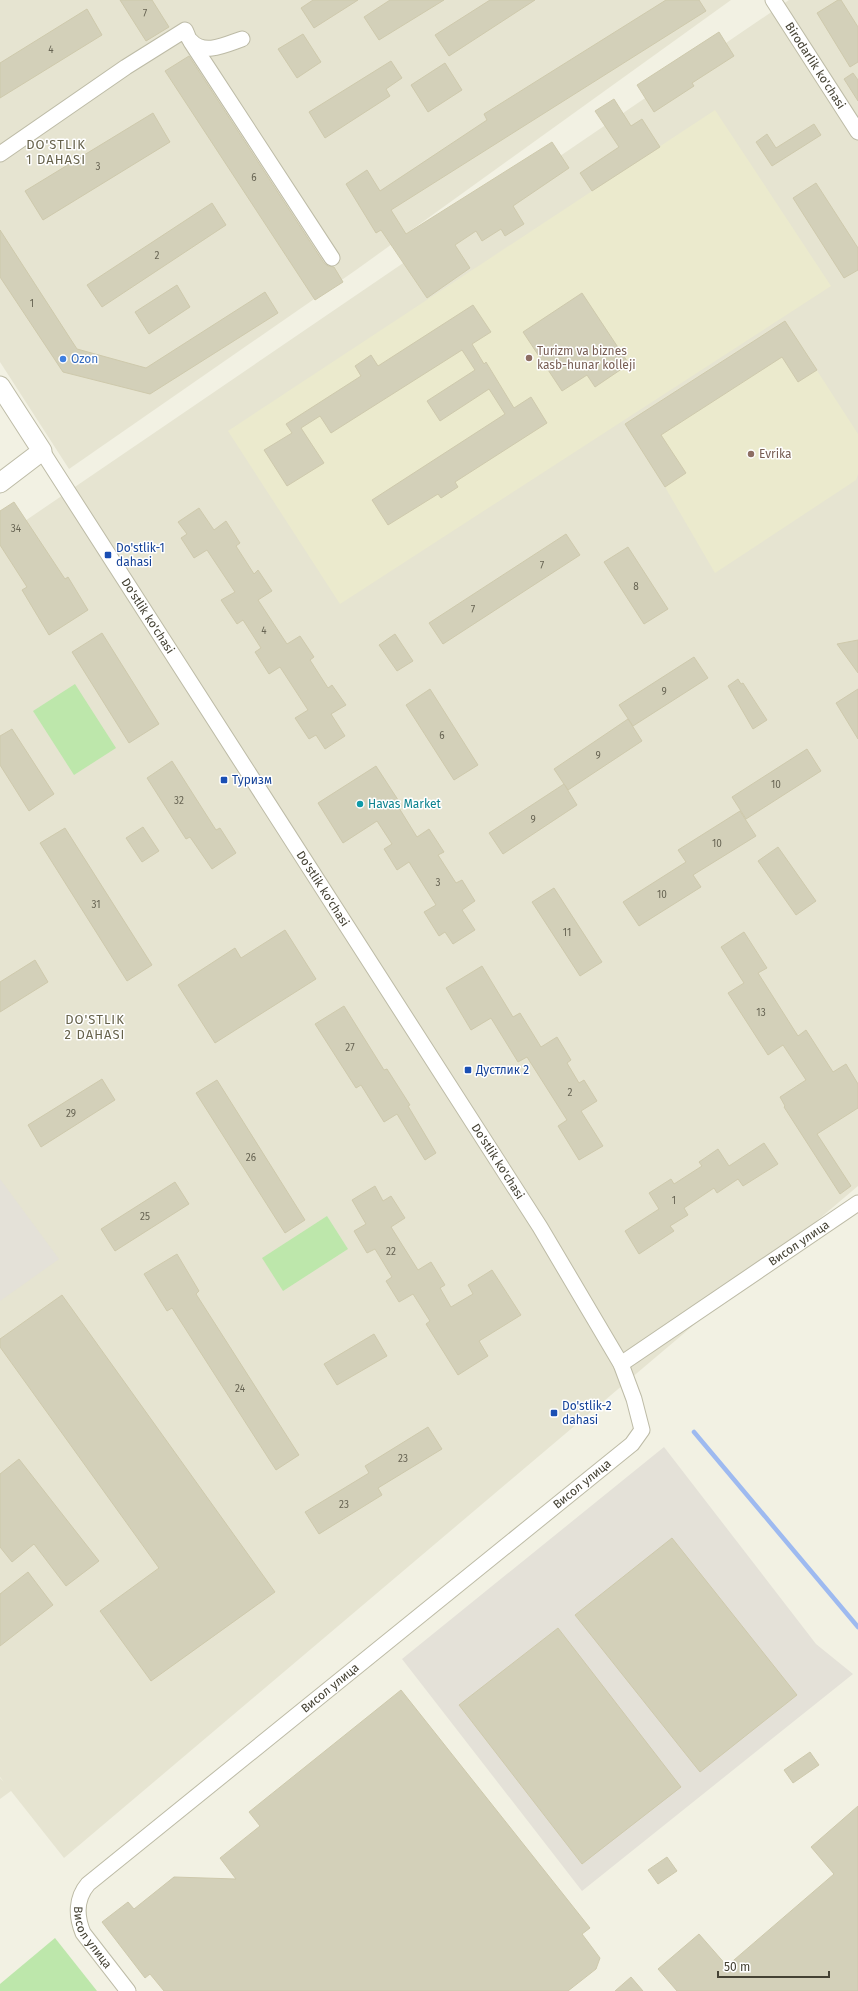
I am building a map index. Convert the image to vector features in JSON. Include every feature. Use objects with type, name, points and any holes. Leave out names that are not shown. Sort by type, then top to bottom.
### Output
[{"type":"street","name":"Birodarlik ko'chasi","points":[[773,0],[858,132]]},
{"type":"street","points":[[0,154],[126,67],[185,30],[332,258]]},
{"type":"street","points":[[191,41],[205,49],[217,48],[242,39]]},
{"type":"street","name":"Do'stlik ko'chasi","points":[[0,386],[540,1227],[621,1364],[634,1399]]},
{"type":"street","points":[[0,483],[42,451]]},
{"type":"street","name":"Висол улица","points":[[621,1364],[858,1202]]},
{"type":"street","name":"Висол улица","points":[[128,1991],[83,1933],[80,1925],[78,1907],[79,1898],[85,1888],[632,1444],[642,1430],[634,1399]]},
{"type":"shaded area","name":"DO'STLIK 1 DAHASI","points":[[0,0],[731,0],[356,270],[69,469],[0,362]]},
{"type":"shaded area","name":"DO'STLIK 2 DAHASI","points":[[789,0],[858,0],[858,1186],[64,1858],[11,1791],[0,1799],[0,1778],[4,1782],[0,1777],[0,538]]},
{"type":"shaded area","name":"Turizm va biznes kasb-hunar kolleji","points":[[715,110],[831,286],[340,604],[228,431]]},
{"type":"shaded area","name":"Evrika","points":[[785,321],[858,434],[858,474],[856,480],[715,573],[665,487],[625,424]]},
{"type":"shaded area","points":[[0,1179],[59,1259],[0,1301]]},
{"type":"shaded area","points":[[664,1447],[816,1644],[853,1674],[582,1891],[402,1659]]},
{"type":"green space","points":[[75,684],[116,748],[74,775],[33,711]]},
{"type":"green space","points":[[327,1216],[348,1249],[283,1291],[262,1258]]},
{"type":"green space","points":[[55,1938],[97,1991],[0,1991],[0,1984]]},
{"type":"building","points":[[120,0],[152,0],[169,27],[146,41]]},
{"type":"building","points":[[313,0],[358,0],[314,28],[301,8]]},
{"type":"building","points":[[390,0],[444,0],[379,40],[364,17]]},
{"type":"building","points":[[490,0],[535,0],[449,56],[435,35]]},
{"type":"building","points":[[666,0],[699,0],[706,11],[391,210],[406,234],[552,142],[569,168],[513,206],[524,224],[505,236],[501,229],[482,241],[476,231],[455,245],[470,268],[427,298],[381,230],[376,233],[346,184],[367,170],[380,191],[487,120],[484,114]]},
{"type":"building","points":[[838,0],[841,0],[858,27],[858,62],[850,67],[817,13]]},
{"type":"building","points":[[87,9],[102,35],[0,98],[0,63]]},
{"type":"building","points":[[719,32],[734,56],[692,83],[694,86],[654,112],[637,85]]},
{"type":"building","points":[[303,34],[321,62],[297,78],[278,49]]},
{"type":"building","points":[[189,56],[324,263],[328,266],[334,267],[343,282],[315,300],[165,71]]},
{"type":"building","points":[[391,61],[402,78],[386,89],[390,96],[325,138],[309,112]]},
{"type":"building","points":[[445,63],[462,90],[428,112],[411,85]]},
{"type":"building","points":[[853,73],[858,80],[858,101],[844,79]]},
{"type":"building","points":[[614,99],[631,126],[642,119],[660,147],[592,191],[580,173],[619,147],[595,111]]},
{"type":"building","points":[[153,113],[170,142],[43,220],[25,191]]},
{"type":"building","points":[[814,124],[821,135],[772,166],[756,142],[767,134],[776,148]]},
{"type":"building","points":[[816,183],[858,248],[858,270],[844,278],[793,198]]},
{"type":"building","points":[[212,203],[226,225],[102,307],[87,285]]},
{"type":"building","points":[[0,230],[77,349],[146,368],[265,292],[278,313],[150,394],[63,372],[0,277]]},
{"type":"building","points":[[177,285],[190,307],[149,334],[135,312]]},
{"type":"building","points":[[582,293],[629,364],[595,387],[587,375],[562,391],[523,332]]},
{"type":"building","points":[[473,305],[491,332],[472,344],[484,364],[486,362],[514,408],[531,397],[547,423],[455,482],[458,487],[441,498],[438,494],[388,525],[372,500],[505,414],[489,389],[440,421],[427,401],[475,370],[462,350],[331,433],[320,416],[301,428],[324,463],[287,486],[264,450],[292,433],[286,424],[361,376],[355,366],[371,355],[378,366]]},
{"type":"building","points":[[785,321],[817,370],[798,382],[782,357],[661,435],[686,473],[665,487],[625,424]]},
{"type":"building","points":[[14,502],[65,579],[68,577],[88,610],[49,635],[22,590],[27,587],[0,545],[0,511]]},
{"type":"building","points":[[199,508],[214,530],[226,521],[240,543],[236,546],[254,574],[258,570],[272,591],[258,600],[287,644],[300,636],[314,657],[310,660],[328,688],[332,685],[346,705],[331,714],[345,736],[325,749],[316,735],[309,739],[295,718],[308,710],[280,667],[269,674],[255,652],[261,648],[243,620],[237,624],[221,600],[235,592],[207,550],[194,558],[181,538],[187,534],[178,522]]},
{"type":"building","points":[[566,534],[580,555],[443,644],[429,623]]},
{"type":"building","points":[[628,547],[668,609],[644,624],[604,562]]},
{"type":"building","points":[[102,633],[159,724],[129,743],[72,652]]},
{"type":"building","points":[[395,634],[413,661],[397,671],[379,645]]},
{"type":"building","points":[[858,640],[858,673],[837,644]]},
{"type":"building","points":[[694,657],[708,678],[633,726],[619,705]]},
{"type":"building","points":[[738,679],[741,684],[743,683],[767,720],[753,729],[728,686]]},
{"type":"building","points":[[430,689],[478,765],[454,780],[406,705]]},
{"type":"building","points":[[858,689],[858,739],[836,703]]},
{"type":"building","points":[[628,719],[642,741],[568,790],[554,769]]},
{"type":"building","points":[[12,729],[54,794],[29,811],[0,765],[0,736]]},
{"type":"building","points":[[807,749],[821,771],[746,819],[732,797]]},
{"type":"building","points":[[172,761],[216,830],[220,828],[236,853],[212,869],[190,837],[186,839],[147,778]]},
{"type":"building","points":[[376,766],[402,806],[399,808],[417,837],[429,829],[444,852],[438,855],[456,883],[462,880],[475,901],[462,910],[475,930],[453,944],[445,932],[439,936],[424,912],[436,905],[409,862],[397,870],[384,849],[392,844],[377,821],[343,843],[318,803]]},
{"type":"building","points":[[564,784],[577,805],[503,854],[489,833]]},
{"type":"building","points":[[740,811],[756,836],[693,875],[701,887],[639,926],[623,902],[686,862],[678,850]]},
{"type":"building","points":[[143,827],[159,851],[142,862],[126,838]]},
{"type":"building","points":[[65,828],[152,965],[127,981],[40,843]]},
{"type":"building","points":[[778,847],[816,901],[796,915],[758,861]]},
{"type":"building","points":[[554,888],[602,962],[580,976],[532,902]]},
{"type":"building","points":[[285,930],[316,979],[215,1043],[178,985],[235,948],[241,958]]},
{"type":"building","points":[[744,932],[767,968],[758,973],[798,1036],[806,1030],[833,1072],[846,1064],[858,1084],[858,1108],[817,1134],[851,1186],[840,1194],[784,1107],[785,1106],[780,1097],[806,1080],[783,1045],[768,1055],[728,993],[744,983],[721,947]]},
{"type":"building","points":[[35,960],[48,982],[0,1012],[0,982]]},
{"type":"building","points":[[482,966],[513,1017],[520,1013],[541,1047],[557,1037],[571,1060],[567,1063],[579,1083],[584,1080],[597,1101],[581,1111],[603,1146],[579,1160],[558,1126],[567,1120],[527,1057],[518,1062],[491,1018],[471,1030],[446,988]]},
{"type":"building","points":[[344,1006],[384,1070],[387,1069],[410,1105],[408,1106],[436,1153],[425,1160],[397,1114],[384,1122],[361,1085],[356,1088],[315,1024]]},
{"type":"building","points":[[102,1079],[115,1100],[41,1147],[28,1125]]},
{"type":"building","points":[[217,1080],[305,1220],[285,1233],[196,1093]]},
{"type":"building","points":[[764,1143],[778,1164],[743,1186],[738,1179],[717,1193],[714,1188],[684,1208],[688,1215],[670,1226],[674,1231],[639,1254],[625,1231],[659,1209],[649,1193],[671,1179],[674,1184],[702,1166],[699,1162],[718,1149],[729,1166]]},
{"type":"building","points":[[175,1182],[189,1204],[115,1251],[101,1229]]},
{"type":"building","points":[[375,1186],[383,1201],[391,1196],[405,1218],[391,1227],[418,1270],[431,1262],[445,1285],[440,1288],[451,1307],[473,1294],[468,1285],[492,1270],[521,1315],[479,1341],[488,1356],[458,1375],[426,1324],[430,1321],[413,1294],[399,1302],[386,1281],[392,1277],[375,1249],[367,1253],[354,1231],[366,1224],[352,1200]]},
{"type":"building","points":[[177,1254],[199,1291],[196,1294],[299,1455],[276,1470],[172,1308],[167,1311],[144,1274]]},
{"type":"building","points":[[62,1295],[275,1592],[151,1681],[100,1611],[159,1568],[0,1347],[0,1339]]},
{"type":"building","points":[[374,1334],[387,1356],[337,1385],[324,1364]]},
{"type":"building","points":[[428,1427],[442,1449],[378,1488],[382,1495],[319,1534],[305,1512],[369,1473],[365,1466]]},
{"type":"building","points":[[19,1459],[99,1561],[66,1586],[34,1544],[12,1562],[0,1547],[0,1474]]},
{"type":"building","points":[[672,1538],[797,1695],[700,1772],[575,1615]]},
{"type":"building","points":[[28,1572],[53,1605],[0,1646],[0,1594]]},
{"type":"building","points":[[558,1628],[681,1787],[582,1864],[459,1705]]},
{"type":"building","points":[[401,1690],[590,1928],[582,1934],[600,1958],[596,1969],[568,1991],[164,1991],[150,1974],[145,1978],[102,1922],[128,1902],[134,1909],[174,1877],[236,1879],[220,1858],[260,1826],[249,1812]]},
{"type":"building","points":[[810,1752],[819,1765],[793,1783],[784,1770]]},
{"type":"building","points":[[858,1806],[858,1991],[677,1991],[658,1969],[699,1934],[727,1966],[834,1874],[811,1847]]},
{"type":"building","points":[[667,1857],[677,1871],[658,1884],[648,1870]]},
{"type":"building","points":[[631,1977],[643,1991],[615,1991]]},
{"type":"waterway","points":[[694,1432],[858,1627]]},
{"type":"place","name":"Turizm va biznes kasb-hunar kolleji","points":[[529,358]]},
{"type":"place","name":"Ozon","points":[[63,359]]},
{"type":"place","name":"Evrika","points":[[751,454]]},
{"type":"place","name":"Do'stlik-1 dahasi","points":[[108,555]]},
{"type":"place","name":"Туризм","points":[[224,780]]},
{"type":"place","name":"Havas Market","points":[[360,804]]},
{"type":"place","name":"Дустлик 2","points":[[468,1070]]},
{"type":"place","name":"Do'stlik-2 dahasi","points":[[554,1413]]},
{"type":"district","name":"DO'STLIK 1 DAHASI","points":[[56,152]]},
{"type":"district","name":"DO'STLIK 2 DAHASI","points":[[95,1026]]}]
